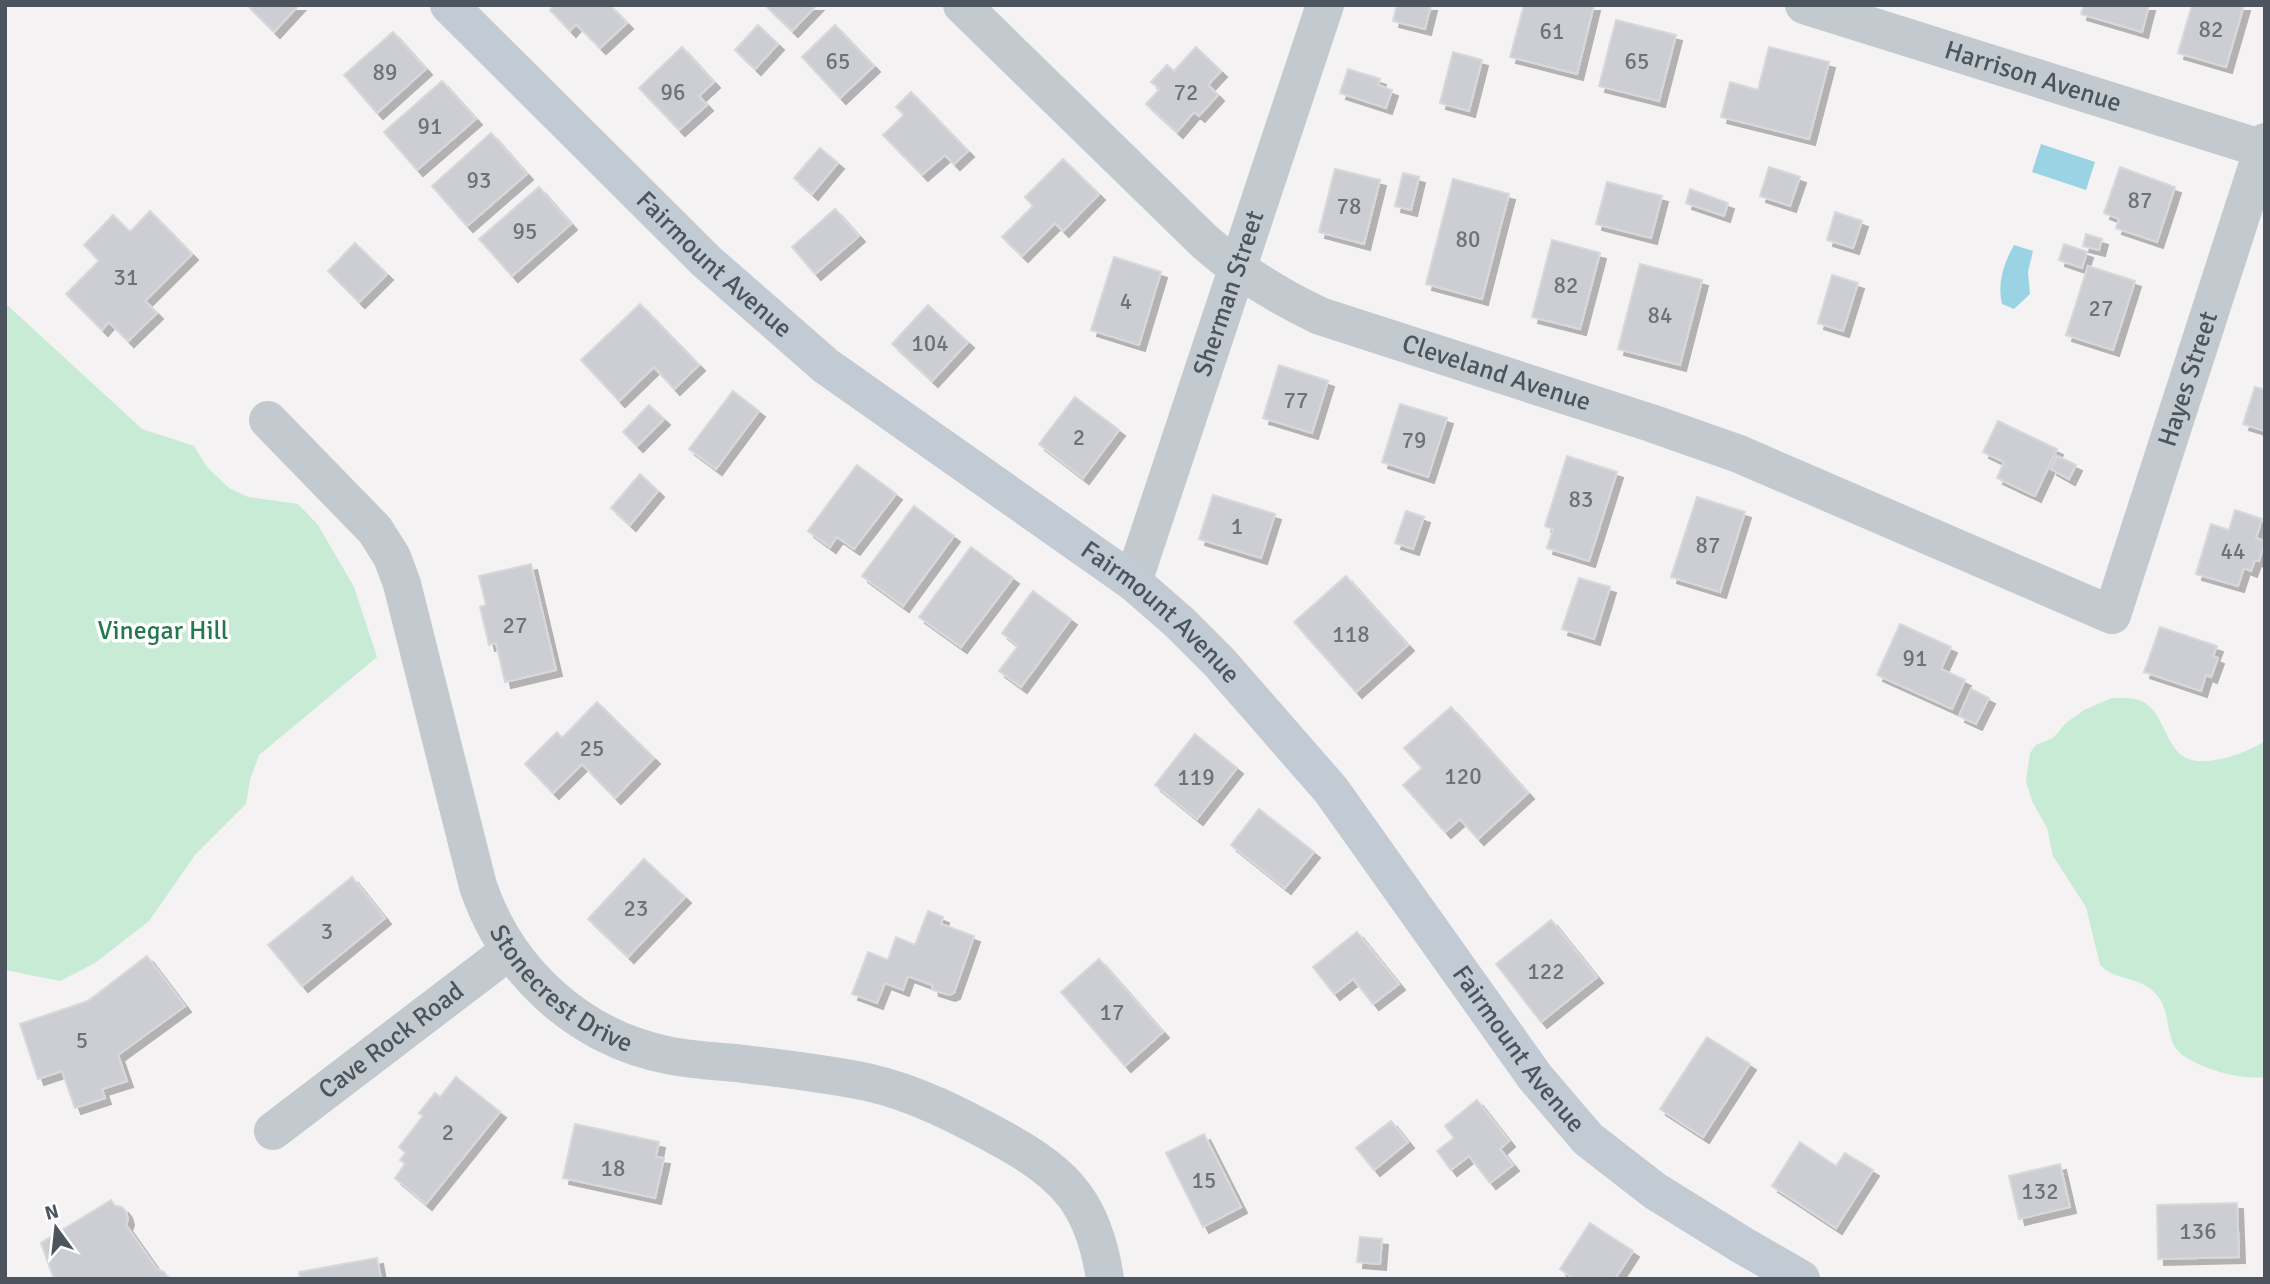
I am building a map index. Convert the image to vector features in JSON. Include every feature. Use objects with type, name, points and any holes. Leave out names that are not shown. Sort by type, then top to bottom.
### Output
[{"type":"street","name":"Fairmount Avenue","points":[[449,5],[706,261],[826,366],[1133,582],[1179,621],[1220,663],[1331,790],[1535,1077],[1588,1139],[1655,1191],[1801,1279]]},
{"type":"street","name":"Cleveland Avenue","points":[[962,5],[1205,242],[1238,270],[1277,294],[1320,316],[1751,458],[2112,615]]},
{"type":"street","name":"Sherman Street","points":[[1133,582],[1325,5]]},
{"type":"street","name":"Harrison Avenue","points":[[1804,5],[2264,146]]},
{"type":"street","name":"Hayes Street","points":[[2112,615],[2264,146]]},
{"type":"street","name":"Stonecrest Drive","points":[[268,420],[375,530],[392,557],[402,584],[478,886],[487,913],[509,951],[531,978],[592,1027],[640,1048],[691,1059],[776,1068],[880,1086],[919,1097],[995,1135],[1030,1154],[1069,1186],[1090,1223],[1102,1259],[1105,1279]]},
{"type":"street","name":"Cave Rock Road","points":[[273,1131],[509,951]]},
{"type":"green space","name":"Vinegar Hill","points":[[5,303],[142,429],[194,446],[207,467],[229,488],[248,497],[298,504],[318,525],[354,587],[377,657],[259,755],[250,780],[246,804],[195,855],[149,921],[95,963],[60,981],[5,970]]},
{"type":"green space","points":[[2112,698],[2133,699],[2145,703],[2156,713],[2178,752],[2186,758],[2197,761],[2222,759],[2265,741],[2265,1077],[2243,1077],[2214,1070],[2188,1059],[2179,1052],[2173,1044],[2165,1012],[2156,994],[2143,984],[2113,974],[2100,965],[2086,907],[2053,856],[2047,828],[2032,801],[2026,781],[2030,753],[2036,745],[2053,738],[2066,723],[2084,710]]},
{"type":"water","points":[[2041,144],[2095,162],[2086,190],[2032,172]]},
{"type":"water","points":[[2014,245],[2033,251],[2028,272],[2030,294],[2014,309],[2002,304],[2000,288],[2004,266]]},
{"type":"building","points":[[247,5],[299,5],[274,32]]},
{"type":"building","points":[[555,5],[610,5],[627,23],[600,48],[576,24],[570,31],[550,10]]},
{"type":"building","points":[[765,5],[817,5],[792,31]]},
{"type":"building","points":[[1397,5],[1431,5],[1425,29],[1393,21]]},
{"type":"building","points":[[1524,5],[1594,5],[1577,74],[1510,57]]},
{"type":"building","points":[[2084,5],[2149,5],[2142,32],[2081,14]]},
{"type":"building","points":[[2192,5],[2244,5],[2226,67],[2178,53]]},
{"type":"building","points":[[1616,20],[1676,35],[1659,101],[1599,86]]},
{"type":"building","points":[[758,25],[778,44],[755,69],[735,50]]},
{"type":"building","points":[[835,25],[874,66],[840,98],[802,57]]},
{"type":"building","points":[[393,32],[426,69],[377,113],[344,75]]},
{"type":"building","points":[[682,47],[714,82],[699,96],[707,105],[679,130],[639,88]]},
{"type":"building","points":[[1196,47],[1221,71],[1208,85],[1218,95],[1199,116],[1194,112],[1177,132],[1146,104],[1160,89],[1151,82],[1167,65],[1174,71]]},
{"type":"building","points":[[1769,47],[1829,62],[1809,139],[1721,117],[1730,82],[1758,90]]},
{"type":"building","points":[[1453,52],[1482,60],[1469,111],[1440,103]]},
{"type":"building","points":[[1348,69],[1380,79],[1378,85],[1392,90],[1386,108],[1340,93]]},
{"type":"building","points":[[442,81],[476,119],[417,170],[384,132]]},
{"type":"building","points":[[911,92],[968,151],[954,164],[945,155],[922,175],[883,135],[904,115],[896,107]]},
{"type":"building","points":[[491,133],[527,174],[467,226],[432,186]]},
{"type":"building","points":[[820,148],[838,163],[812,194],[794,178]]},
{"type":"building","points":[[1063,159],[1099,194],[1063,231],[1055,223],[1022,256],[1002,237],[1033,206],[1025,197]]},
{"type":"building","points":[[1769,167],[1800,177],[1790,206],[1760,196]]},
{"type":"building","points":[[2120,167],[2175,187],[2157,242],[2116,228],[2119,219],[2104,213]]},
{"type":"building","points":[[1335,169],[1380,180],[1364,244],[1319,232]]},
{"type":"building","points":[[1403,173],[1419,177],[1411,210],[1395,206]]},
{"type":"building","points":[[1453,179],[1509,194],[1482,299],[1426,284]]},
{"type":"building","points":[[1607,182],[1662,196],[1651,238],[1596,224]]},
{"type":"building","points":[[539,187],[571,224],[512,276],[479,239]]},
{"type":"building","points":[[1690,189],[1728,203],[1724,216],[1686,203]]},
{"type":"building","points":[[835,209],[859,236],[815,274],[792,247]]},
{"type":"building","points":[[150,211],[192,254],[145,301],[157,313],[128,341],[109,322],[102,330],[66,294],[99,261],[84,245],[113,215],[130,232]]},
{"type":"building","points":[[1835,212],[1862,221],[1853,248],[1827,240]]},
{"type":"building","points":[[2086,234],[2102,239],[2099,250],[2083,246]]},
{"type":"building","points":[[1552,240],[1600,253],[1580,329],[1532,317]]},
{"type":"building","points":[[355,243],[387,274],[359,302],[328,271]]},
{"type":"building","points":[[2064,244],[2087,252],[2082,268],[2059,260]]},
{"type":"building","points":[[1114,257],[1161,272],[1139,345],[1091,330]]},
{"type":"building","points":[[1640,264],[1702,280],[1680,365],[1618,349]]},
{"type":"building","points":[[2088,266],[2135,281],[2113,350],[2066,335]]},
{"type":"building","points":[[1832,275],[1858,283],[1843,331],[1818,323]]},
{"type":"building","points":[[640,304],[699,365],[674,389],[654,367],[619,401],[581,360]]},
{"type":"building","points":[[928,305],[968,342],[932,381],[892,344]]},
{"type":"building","points":[[1279,365],[1328,381],[1312,433],[1263,418]]},
{"type":"building","points":[[2255,387],[2265,390],[2265,431],[2243,424]]},
{"type":"building","points":[[733,391],[759,411],[716,469],[689,449]]},
{"type":"building","points":[[1075,397],[1119,430],[1083,478],[1039,444]]},
{"type":"building","points":[[1400,404],[1447,418],[1428,477],[1382,462]]},
{"type":"building","points":[[649,405],[664,419],[637,446],[623,432]]},
{"type":"building","points":[[1998,421],[2057,449],[2035,496],[1997,478],[2004,462],[1983,452]]},
{"type":"building","points":[[1567,456],[1617,472],[1589,561],[1547,548],[1553,529],[1545,526]]},
{"type":"building","points":[[2057,456],[2076,465],[2069,479],[2051,469]]},
{"type":"building","points":[[857,465],[896,494],[854,549],[837,537],[830,547],[808,531]]},
{"type":"building","points":[[640,474],[658,491],[630,525],[611,508]]},
{"type":"building","points":[[1213,495],[1275,514],[1261,558],[1199,539]]},
{"type":"building","points":[[1697,497],[1745,512],[1720,592],[1671,577]]},
{"type":"building","points":[[914,506],[954,536],[903,606],[862,576]]},
{"type":"building","points":[[2235,510],[2262,519],[2256,538],[2265,541],[2259,561],[2255,560],[2251,571],[2244,568],[2238,586],[2196,574],[2211,524],[2229,530]]},
{"type":"building","points":[[1406,511],[1424,517],[1413,549],[1395,543]]},
{"type":"building","points":[[971,547],[1013,578],[961,647],[919,617]]},
{"type":"building","points":[[531,564],[556,670],[505,682],[496,643],[489,645],[480,607],[486,605],[479,576]]},
{"type":"building","points":[[1346,576],[1408,645],[1356,692],[1294,622]]},
{"type":"building","points":[[1579,578],[1610,587],[1594,639],[1562,629]]},
{"type":"building","points":[[1033,591],[1071,619],[1021,687],[999,671],[1018,646],[1002,633]]},
{"type":"building","points":[[1900,624],[1951,647],[1941,669],[1965,680],[1952,709],[1877,675]]},
{"type":"building","points":[[2160,627],[2217,646],[2213,656],[2218,658],[2211,677],[2206,675],[2201,691],[2144,672]]},
{"type":"building","points":[[1971,689],[1989,698],[1976,724],[1959,716]]},
{"type":"building","points":[[597,702],[654,758],[615,798],[582,764],[553,793],[525,764],[557,732],[562,738]]},
{"type":"building","points":[[1451,707],[1528,793],[1478,839],[1460,819],[1445,832],[1403,785],[1422,768],[1404,748]]},
{"type":"building","points":[[1195,734],[1237,768],[1197,819],[1155,785]]},
{"type":"building","points":[[1259,809],[1314,852],[1285,888],[1231,845]]},
{"type":"building","points":[[644,859],[685,897],[628,957],[588,919]]},
{"type":"building","points":[[352,877],[385,918],[302,986],[268,945]]},
{"type":"building","points":[[928,911],[943,917],[941,924],[974,936],[954,993],[949,995],[933,990],[932,985],[908,976],[903,990],[885,983],[877,1003],[852,994],[868,952],[888,960],[896,937],[915,945]]},
{"type":"building","points":[[1551,920],[1597,977],[1541,1022],[1496,964]]},
{"type":"building","points":[[1357,932],[1399,984],[1373,1004],[1353,979],[1334,994],[1313,967]]},
{"type":"building","points":[[147,956],[185,1006],[118,1055],[127,1081],[102,1089],[105,1098],[75,1108],[62,1071],[38,1079],[20,1024],[88,1001]]},
{"type":"building","points":[[1099,959],[1163,1032],[1125,1066],[1061,992]]},
{"type":"building","points":[[1707,1037],[1750,1064],[1703,1137],[1660,1109]]},
{"type":"building","points":[[456,1077],[500,1112],[426,1204],[395,1178],[405,1164],[400,1160],[406,1153],[399,1147],[423,1116],[419,1113],[435,1093],[440,1097]]},
{"type":"building","points":[[1477,1100],[1509,1141],[1500,1149],[1513,1165],[1490,1183],[1469,1156],[1451,1170],[1437,1151],[1454,1138],[1445,1126]]},
{"type":"building","points":[[1391,1121],[1408,1142],[1374,1170],[1356,1148]]},
{"type":"building","points":[[575,1124],[659,1142],[656,1157],[664,1158],[655,1198],[563,1178]]},
{"type":"building","points":[[1204,1134],[1241,1207],[1203,1227],[1166,1153]]},
{"type":"building","points":[[1800,1142],[1836,1166],[1845,1153],[1873,1170],[1836,1228],[1772,1186]]},
{"type":"building","points":[[2060,1164],[2070,1207],[2019,1219],[2009,1176]]},
{"type":"building","points":[[111,1200],[115,1206],[122,1207],[126,1212],[126,1225],[157,1269],[164,1272],[169,1279],[54,1279],[41,1243]]},
{"type":"building","points":[[2237,1203],[2239,1257],[2158,1259],[2157,1205]]},
{"type":"building","points":[[1590,1223],[1633,1251],[1615,1279],[1574,1279],[1560,1269]]},
{"type":"building","points":[[1360,1237],[1382,1239],[1380,1264],[1357,1262]]},
{"type":"building","points":[[377,1258],[381,1279],[300,1279],[299,1272]]}]
